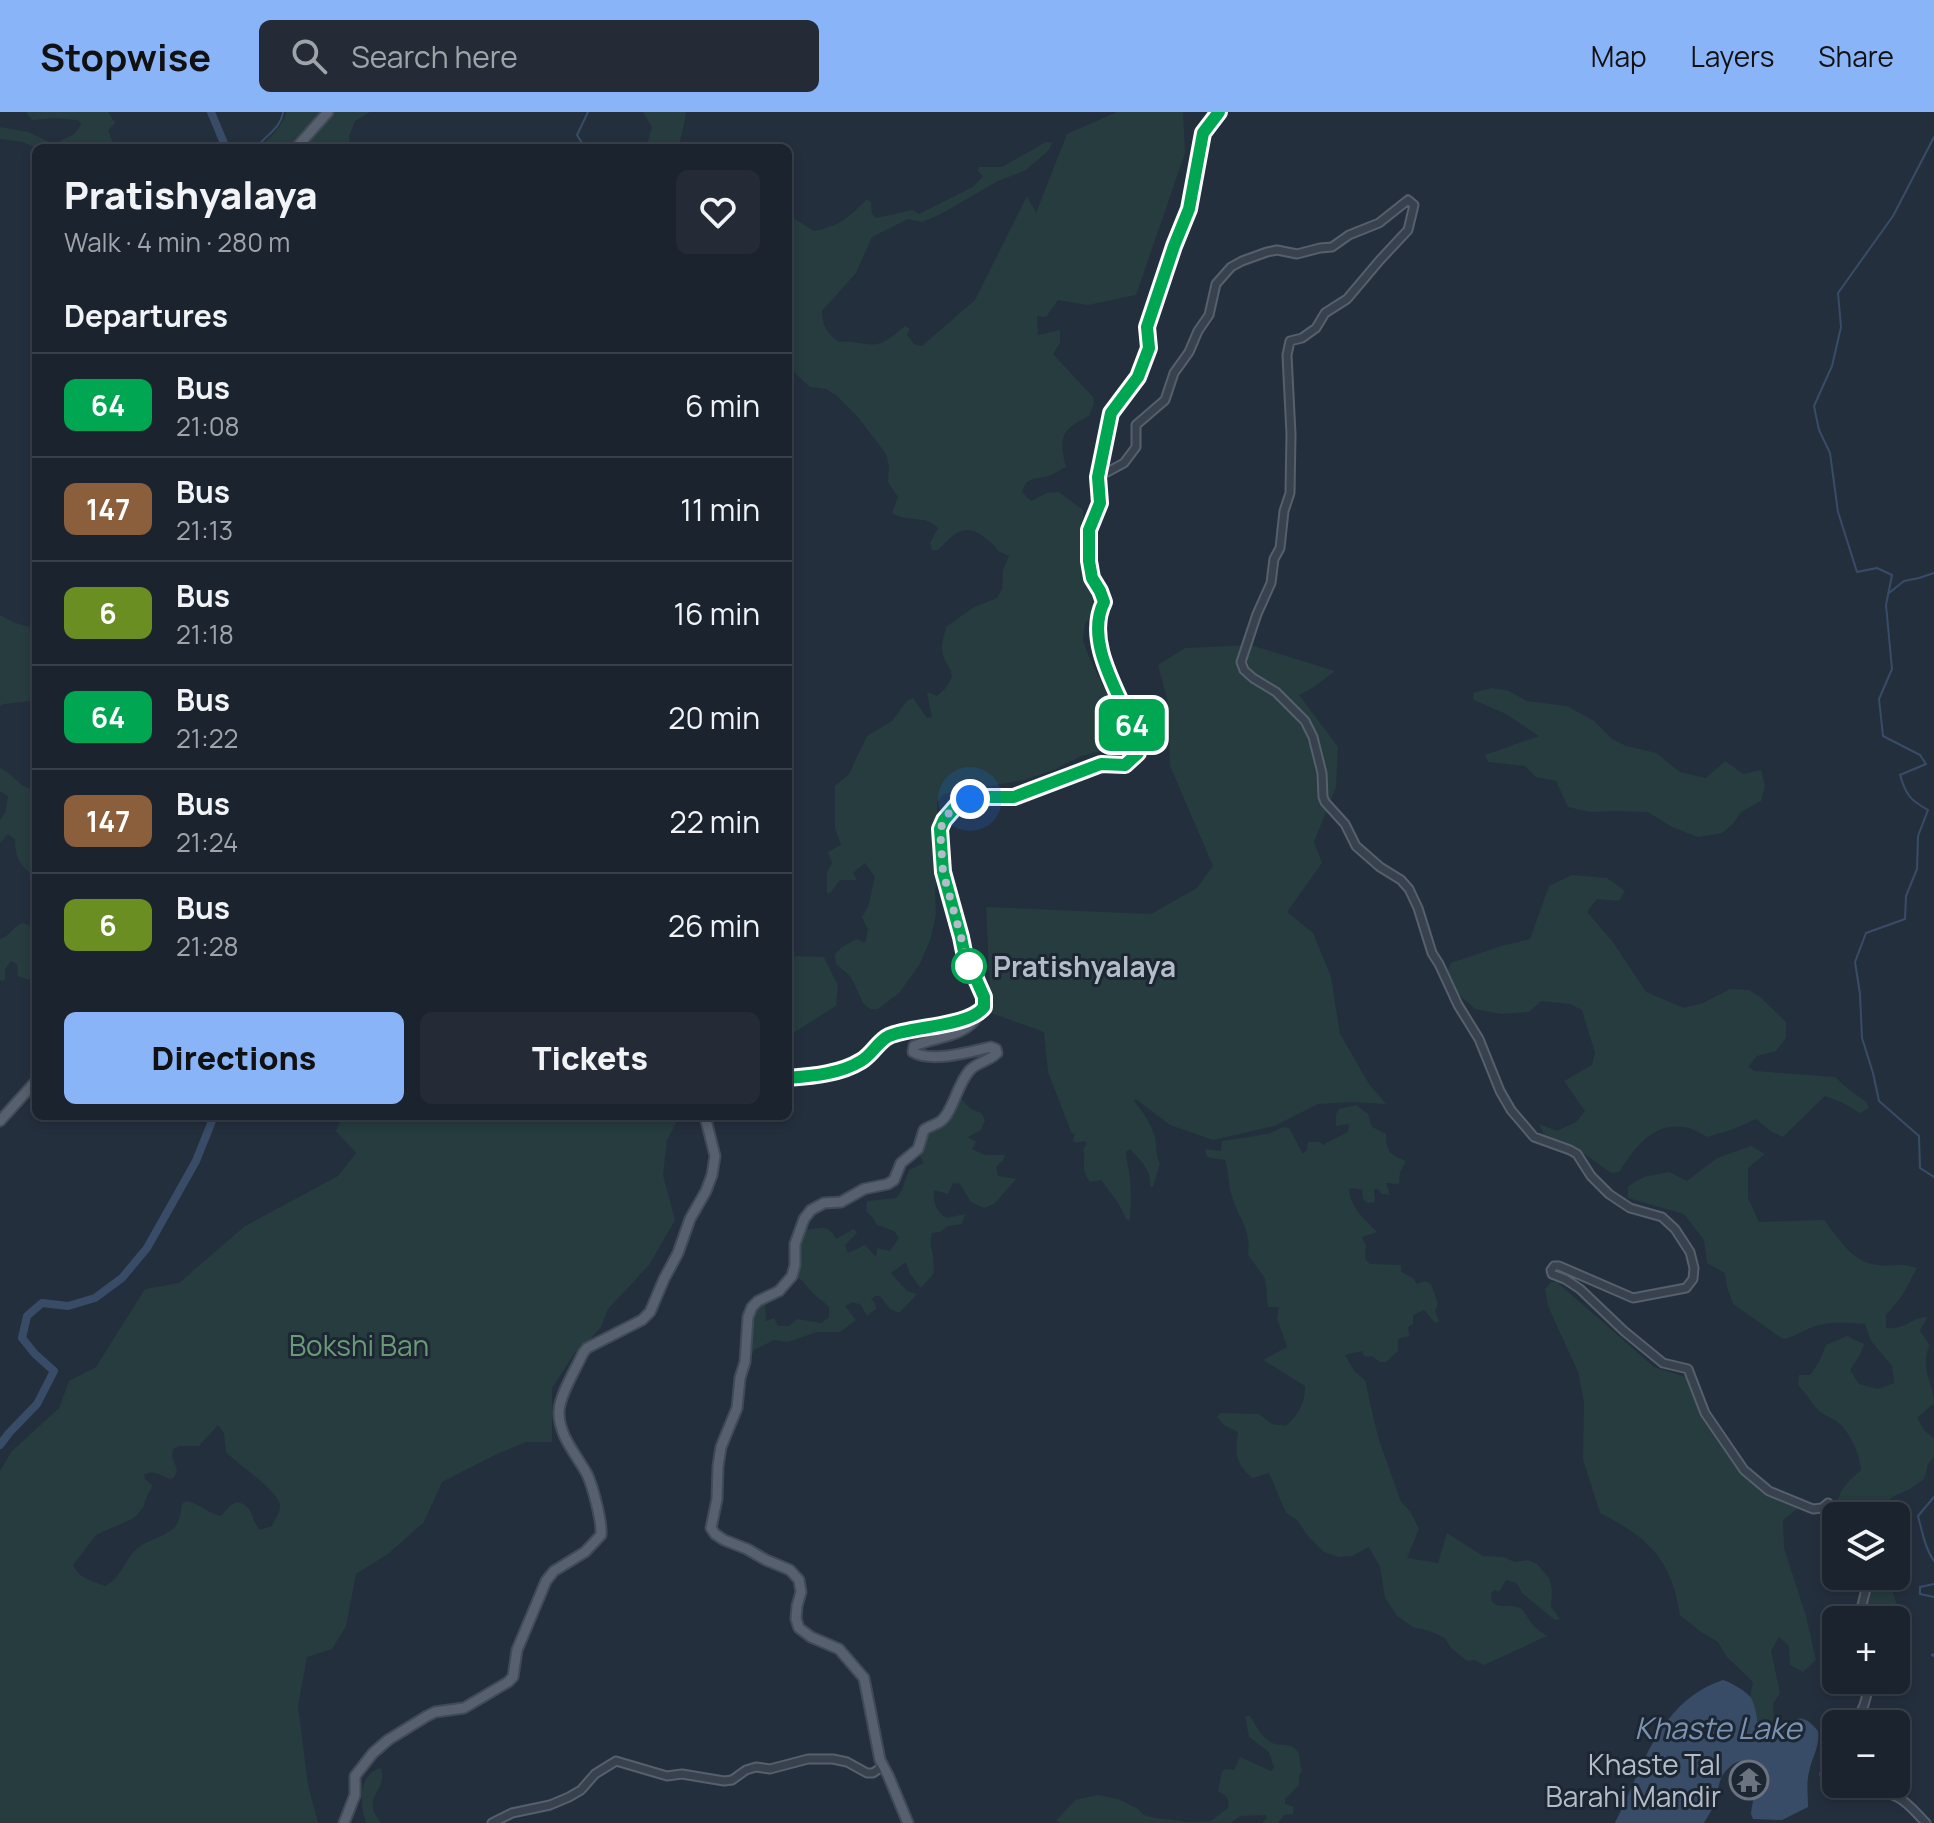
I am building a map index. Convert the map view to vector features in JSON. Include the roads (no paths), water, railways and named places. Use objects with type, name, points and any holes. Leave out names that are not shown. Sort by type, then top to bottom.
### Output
[{"type":"main road","points":[[300,144],[328,112]]},
{"type":"main road","points":[[908,1823],[878,1755],[864,1678],[839,1649],[799,1628],[796,1610],[801,1592],[799,1580],[787,1568],[724,1540],[712,1531],[721,1447],[737,1408],[745,1362],[748,1317],[758,1301],[779,1291],[792,1276],[795,1244],[807,1214],[824,1203],[841,1202],[864,1189],[894,1180],[901,1163],[918,1149],[924,1130],[946,1116],[963,1078],[972,1067],[997,1053],[991,1047],[937,1057],[913,1052],[914,1046],[921,1042],[943,1038],[965,1028],[984,1007],[984,997],[967,962],[943,872],[940,829],[944,820],[957,805],[970,799],[1014,797],[1101,764],[1125,765],[1138,753],[1138,737],[1106,664],[1097,628],[1104,602],[1092,578],[1089,530],[1100,503],[1098,477],[1111,413],[1138,377],[1149,348],[1147,327],[1189,209],[1203,133],[1219,112]]},
{"type":"main road","points":[[792,1078],[816,1076],[859,1063],[888,1036],[978,1015]]},
{"type":"main road","points":[[0,1121],[32,1085]]},
{"type":"main road","points":[[344,1823],[355,1795],[355,1776],[380,1746],[427,1716],[464,1708],[513,1677],[517,1650],[546,1581],[554,1571],[585,1552],[601,1535],[589,1477],[561,1427],[561,1402],[587,1348],[642,1320],[650,1312],[712,1175],[715,1156],[706,1120]]},
{"type":"street","points":[[1098,477],[1124,463],[1136,447],[1136,425],[1165,400],[1174,373],[1209,315],[1216,284],[1231,267],[1277,250],[1297,254],[1332,247],[1349,235],[1379,223],[1408,200],[1414,205],[1408,230],[1347,299],[1325,313],[1316,328],[1302,338],[1290,341],[1287,355],[1290,493],[1271,583],[1241,662],[1244,670],[1276,692],[1305,721],[1313,737],[1322,773],[1325,802],[1345,824],[1356,846],[1409,889],[1430,949],[1479,1039],[1511,1110],[1534,1137],[1574,1152],[1609,1194],[1630,1208],[1656,1214],[1668,1221],[1690,1252],[1694,1268],[1693,1279],[1686,1288],[1638,1298],[1559,1266],[1554,1266],[1552,1274],[1580,1289],[1663,1363],[1688,1369],[1705,1413],[1739,1465],[1764,1487],[1813,1509],[1822,1508]]},
{"type":"street","points":[[492,1823],[512,1813],[550,1805],[569,1797],[581,1790],[595,1774],[616,1761],[667,1776],[682,1774],[724,1781],[756,1767],[770,1769],[808,1759],[847,1762],[867,1773],[873,1773],[883,1766]]},
{"type":"street","points":[[1899,1798],[1926,1823]]},
{"type":"water","name":"Khaste Lake","points":[[1723,1680],[1751,1698],[1760,1731],[1767,1740],[1773,1743],[1788,1725],[1798,1719],[1804,1719],[1818,1731],[1817,1747],[1808,1776],[1808,1807],[1782,1820],[1753,1819],[1755,1773],[1749,1762],[1741,1761],[1722,1776],[1716,1801],[1704,1823],[1615,1823],[1644,1760],[1668,1720],[1701,1690]]},
{"type":"waterway","points":[[211,112],[224,144]]},
{"type":"waterway","points":[[260,144],[276,127],[283,112]]},
{"type":"waterway","points":[[583,144],[577,135],[588,112]]},
{"type":"waterway","points":[[1934,137],[1893,216],[1838,293],[1841,327],[1832,366],[1814,406],[1819,430],[1830,453],[1838,512],[1857,572],[1877,568],[1892,575],[1886,605],[1892,669],[1879,699],[1883,736],[1920,755],[1926,764],[1900,775],[1910,796],[1928,810],[1918,836],[1917,869],[1906,896],[1905,919],[1866,933],[1855,962],[1862,1038],[1879,1101],[1919,1136],[1920,1168],[1934,1177]]},
{"type":"waterway","points":[[1889,593],[1904,581],[1934,573]]},
{"type":"waterway","points":[[0,1445],[37,1404],[54,1371],[22,1338],[27,1316],[42,1303],[68,1306],[95,1298],[122,1278],[147,1248],[196,1161],[212,1120]]},
{"type":"waterway","points":[[1934,1497],[1918,1516],[1934,1561]]},
{"type":"waterway","points":[[1934,1584],[1920,1587],[1920,1594],[1934,1597]]},
{"type":"waterway","points":[[1934,1654],[1934,1656]]},
{"type":"place","name":"Pratishyalaya","points":[[969,966]]},
{"type":"place","name":"Khaste Tal Barahi Mandir","points":[[1749,1780]]},
{"type":"park label","name":"Bokshi Ban","points":[[359,1345]]}]
